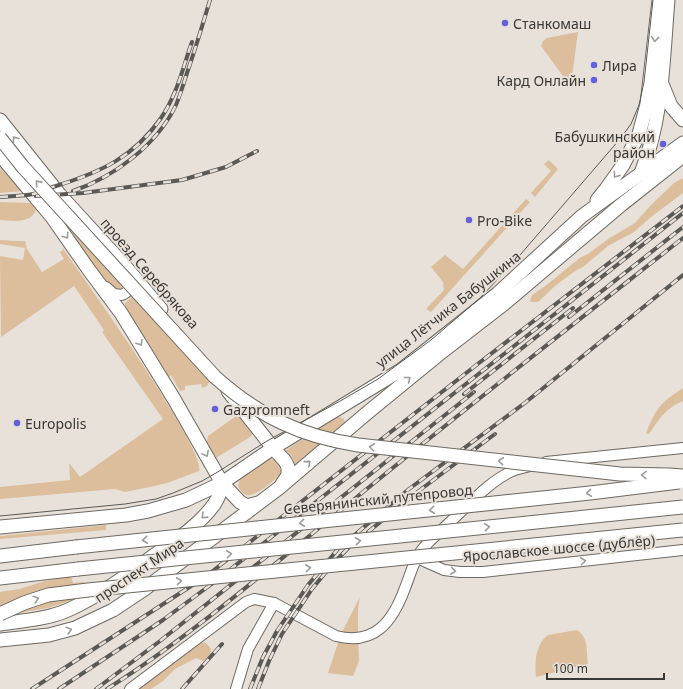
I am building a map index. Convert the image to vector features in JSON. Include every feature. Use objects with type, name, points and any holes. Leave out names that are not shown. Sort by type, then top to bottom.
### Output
[{"type":"main road","points":[[582,216],[606,189],[623,165],[639,134],[647,104],[659,0]]},
{"type":"main road","points":[[620,205],[642,173],[655,129],[662,84],[668,0]]},
{"type":"main road","points":[[662,84],[671,106],[683,120]]},
{"type":"main road","name":"проезд Серебрякова","points":[[0,120],[60,195],[124,265],[285,461],[288,467],[288,476],[279,488]]},
{"type":"main road","points":[[0,138],[23,167],[215,377],[263,414],[287,426],[335,442],[358,445],[620,474],[683,476]]},
{"type":"main road","name":"улица Лётчика Бабушкина","points":[[0,527],[126,515],[148,511],[186,500],[222,483],[273,448],[401,370],[497,294],[582,216],[683,144]]},
{"type":"main road","points":[[0,155],[47,210],[121,313],[174,399],[222,483],[240,502],[247,506],[258,504]]},
{"type":"main road","name":"улица Лётчика Бабушкина","points":[[279,488],[367,413],[505,303],[620,205],[683,156]]},
{"type":"main road","name":"Северянинский путепровод","points":[[0,556],[590,493],[683,481]]},
{"type":"main road","points":[[0,624],[67,610],[89,600],[113,585],[196,524],[216,501],[222,483]]},
{"type":"main road","name":"проспект Мира","points":[[0,640],[65,632],[113,610],[146,588],[279,488]]},
{"type":"main road","points":[[0,578],[683,507]]},
{"type":"main road","points":[[0,614],[24,603],[48,595],[88,590],[683,530]]},
{"type":"street","points":[[89,270],[110,291],[114,294],[122,295],[130,288],[132,282],[124,265]]},
{"type":"street","points":[[130,689],[246,602],[254,599],[274,603],[336,636],[343,638],[365,637],[380,630],[388,621],[405,590],[415,563],[426,545],[487,488],[511,472],[547,462],[683,448]]},
{"type":"street","name":"Ярославское шоссе (дублёр)","points":[[415,563],[444,570],[483,572],[683,550]]},
{"type":"street","points":[[236,689],[248,649],[274,603]]},
{"type":"shaded area","points":[[578,32],[571,84],[568,83],[541,46],[543,41],[547,38]]},
{"type":"shaded area","points":[[549,160],[558,169],[535,197],[531,193],[551,171],[544,164]]},
{"type":"shaded area","points":[[0,168],[22,191],[0,193]]},
{"type":"shaded area","points":[[683,178],[683,193],[634,232],[608,246],[583,267],[555,286],[538,302],[530,302],[532,295],[581,257],[635,223],[674,183]]},
{"type":"shaded area","points":[[526,199],[530,202],[431,312],[426,309],[444,290],[443,282],[431,267],[445,255],[463,269]]},
{"type":"shaded area","points":[[49,201],[128,283],[122,292],[111,289],[90,262]]},
{"type":"shaded area","points":[[0,202],[31,203],[36,210],[30,218],[26,220],[0,220]]},
{"type":"shaded area","points":[[0,240],[25,241],[27,249],[42,272],[64,259],[60,252],[63,250],[62,247],[164,398],[184,431],[196,456],[199,471],[167,483],[125,492],[115,489],[0,499],[0,487],[70,480],[69,463],[80,477],[163,419],[102,332],[104,330],[74,286],[1,337],[0,256],[23,260],[25,248],[0,244]]},
{"type":"shaded area","points":[[135,295],[211,379],[207,386],[202,388],[201,384],[185,386],[185,390],[180,391],[171,375],[169,377],[125,306],[125,303]]},
{"type":"shaded area","points":[[683,388],[683,401],[667,411],[649,434],[647,434],[646,433],[656,411],[664,402]]},
{"type":"shaded area","points":[[236,416],[241,417],[254,432],[250,437],[216,458],[207,442],[208,436]]},
{"type":"shaded area","points":[[336,417],[344,419],[345,423],[343,427],[295,465],[292,457],[285,451]]},
{"type":"shaded area","points":[[269,458],[274,459],[279,464],[281,471],[279,474],[261,490],[251,495],[244,494],[238,486],[240,479]]},
{"type":"shaded area","points":[[106,525],[106,530],[0,539],[0,536]]},
{"type":"shaded area","points":[[71,576],[73,583],[84,582],[87,593],[67,602],[48,608],[0,616],[0,592],[19,589],[45,581]]},
{"type":"shaded area","points":[[360,597],[358,609],[359,661],[353,676],[328,673],[341,634]]},
{"type":"shaded area","points":[[577,630],[584,637],[587,649],[588,664],[536,677],[538,648],[544,639],[548,635]]},
{"type":"shaded area","points":[[198,642],[206,643],[211,649],[210,657],[203,661],[196,658],[175,669],[163,681],[151,689],[134,689]]},
{"type":"tram line","points":[[0,516],[125,504],[156,499],[173,493],[202,481],[267,441],[378,379],[431,340],[480,298],[514,262],[620,139],[631,124],[639,105],[644,82],[653,0]]},
{"type":"railway","points":[[73,191],[104,177],[133,158],[158,133],[168,120],[176,105],[210,0]]},
{"type":"railway","points":[[0,197],[33,194],[39,192],[102,169],[128,153],[151,132],[167,109],[179,81],[192,42]]},
{"type":"railway","points":[[36,196],[83,193],[182,180],[226,167],[257,151]]},
{"type":"railway","points":[[32,689],[205,577],[683,206]]},
{"type":"railway","points":[[59,689],[163,620],[213,583],[683,213]]},
{"type":"railway","points":[[569,317],[683,227]]},
{"type":"railway","points":[[107,689],[166,649],[224,605],[464,410],[683,238]]},
{"type":"railway","points":[[250,689],[263,657],[277,631],[308,585],[338,549],[409,489],[526,402],[683,275]]},
{"type":"railway","points":[[464,394],[573,308]]},
{"type":"railway","points":[[96,689],[160,641],[474,392]]},
{"type":"railway","points":[[368,532],[416,493],[495,434]]},
{"type":"railway","points":[[258,689],[282,634],[312,589],[351,545]]},
{"type":"railway","points":[[182,689],[222,644]]},
{"type":"place","name":"Станкомаш","points":[[505,23]]},
{"type":"place","name":"Лира","points":[[594,65]]},
{"type":"place","name":"Кард Онлайн","points":[[594,80]]},
{"type":"place","name":"Бабушкинский район","points":[[663,144]]},
{"type":"place","name":"Pro-Bike","points":[[469,220]]},
{"type":"place","name":"Gazpromneft","points":[[215,409]]},
{"type":"place","name":"Europolis","points":[[17,423]]}]
